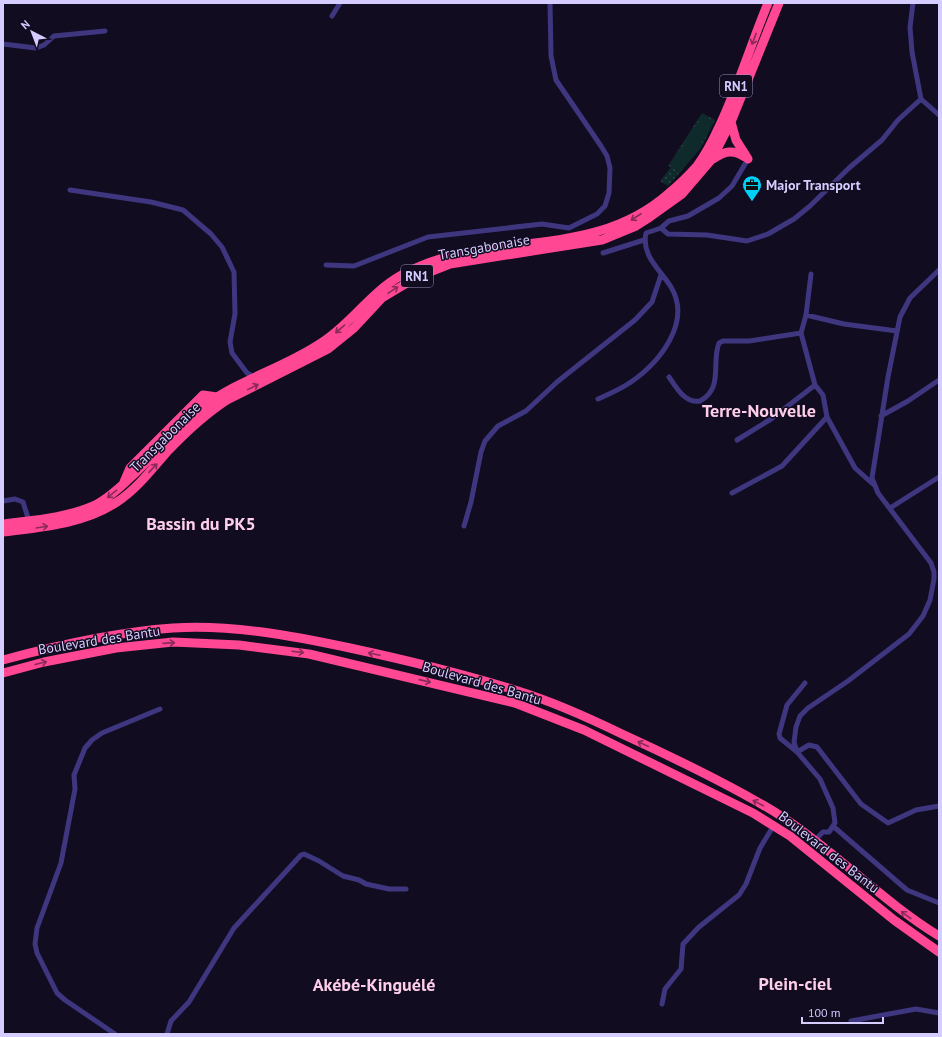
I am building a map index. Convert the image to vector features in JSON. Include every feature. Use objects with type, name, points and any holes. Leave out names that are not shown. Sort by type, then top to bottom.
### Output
[{"type":"highway","name":"Transgabonaise","points":[[3,524],[79,512],[96,505],[123,485],[189,419],[217,397],[254,377],[303,355],[326,341],[342,328],[387,284],[429,262],[460,254],[569,238],[599,232],[628,222],[664,198],[698,165],[710,146],[731,102],[768,3]]},
{"type":"highway","name":"Transgabonaise","points":[[3,532],[70,522],[117,502],[137,485],[197,422],[212,410],[227,400],[328,349],[354,328],[382,298],[417,276],[450,264],[581,245],[614,236],[636,226],[682,194],[712,160],[731,122],[779,3]]},
{"type":"highway","points":[[731,122],[736,140],[748,159]]},
{"type":"highway","points":[[712,160],[720,154],[730,151],[737,152],[748,159]]},
{"type":"highway","name":"Boulevard des Bantu","points":[[3,660],[39,650],[112,635],[175,628],[240,630],[312,640],[382,655],[520,691],[592,720],[659,751],[764,806],[815,840],[901,911],[939,936]]},
{"type":"highway","name":"Boulevard des Bantu","points":[[3,673],[44,662],[116,648],[172,642],[239,645],[309,654],[515,703],[584,730],[709,790],[774,825],[822,860],[905,929],[939,952]]},
{"type":"street","points":[[332,16],[340,3]]},
{"type":"street","points":[[326,265],[354,266],[428,237],[542,224],[569,228],[597,214],[605,206],[609,192],[610,168],[607,156],[556,80],[551,56],[552,11],[550,3]]},
{"type":"street","points":[[913,3],[910,27],[912,52],[921,99],[939,115]]},
{"type":"street","points":[[3,44],[36,48],[44,45],[54,36],[106,31]]},
{"type":"street","points":[[661,228],[668,234],[707,235],[747,241],[768,234],[794,219],[810,206],[848,168],[882,140],[898,120],[921,99]]},
{"type":"street","points":[[598,399],[631,382],[652,364],[665,349],[673,333],[679,309],[671,287],[650,259],[644,240],[646,233],[661,228],[670,221],[688,216],[719,198],[732,186],[748,159]]},
{"type":"street","points":[[70,190],[151,202],[183,210],[211,234],[222,247],[234,272],[235,314],[230,342],[232,353],[247,373],[254,377]]},
{"type":"street","points":[[569,228],[569,238]]},
{"type":"street","points":[[603,254],[644,240]]},
{"type":"street","points":[[874,485],[873,470],[900,317],[910,298],[939,270]]},
{"type":"street","points":[[798,752],[794,742],[796,727],[800,716],[808,708],[831,693],[902,640],[923,616],[930,600],[934,580],[931,563],[874,485],[855,468],[827,417],[823,395],[815,385],[801,333],[806,315],[811,274]]},
{"type":"street","points":[[464,526],[471,502],[481,452],[485,441],[493,431],[503,423],[526,411],[557,382],[636,320],[652,302],[661,275]]},
{"type":"street","points":[[806,315],[844,324],[897,331]]},
{"type":"street","points":[[669,377],[683,395],[690,400],[700,401],[711,392],[716,380],[719,343],[723,341],[749,341],[801,333]]},
{"type":"street","points":[[882,416],[908,401],[939,380]]},
{"type":"street","points":[[736,440],[772,419],[815,385]]},
{"type":"street","points":[[732,493],[782,466],[827,417]]},
{"type":"street","points":[[890,508],[939,478]]},
{"type":"street","points":[[3,501],[15,499],[23,502],[29,521]]},
{"type":"street","points":[[805,683],[787,706],[779,734],[780,738],[798,752],[820,779],[835,815],[834,826],[829,832],[823,832],[815,840]]},
{"type":"street","points":[[116,1034],[57,993],[37,953],[35,944],[36,932],[61,863],[75,789],[74,775],[85,748],[102,732],[160,709]]},
{"type":"street","points":[[798,752],[808,746],[817,747],[861,804],[888,823],[916,810],[939,806]]},
{"type":"street","points":[[662,1004],[665,988],[679,973],[683,944],[699,927],[740,895],[752,871],[760,848],[774,825]]},
{"type":"street","points":[[834,826],[907,890],[925,899],[939,903]]},
{"type":"street","points":[[167,1034],[171,1021],[189,1002],[234,928],[301,855],[304,854],[319,861],[343,876],[359,880],[366,884],[389,889],[406,889]]},
{"type":"street","points":[[851,1022],[916,1009],[939,1013]]},
{"type":"green space","points":[[702,113],[715,120],[701,148],[668,186],[660,181],[671,167],[668,166]]},
{"type":"green space","points":[[703,115],[714,122],[699,147],[681,172],[670,165]]},
{"type":"place","name":"Major Transport","points":[[752,202]]},
{"type":"district","name":"Terre-Nouvelle","points":[[759,411]]},
{"type":"district","name":"Bassin du PK5","points":[[201,524]]},
{"type":"district","name":"Plein-ciel","points":[[795,984]]},
{"type":"district","name":"Akébé-Kinguélé","points":[[374,985]]}]
